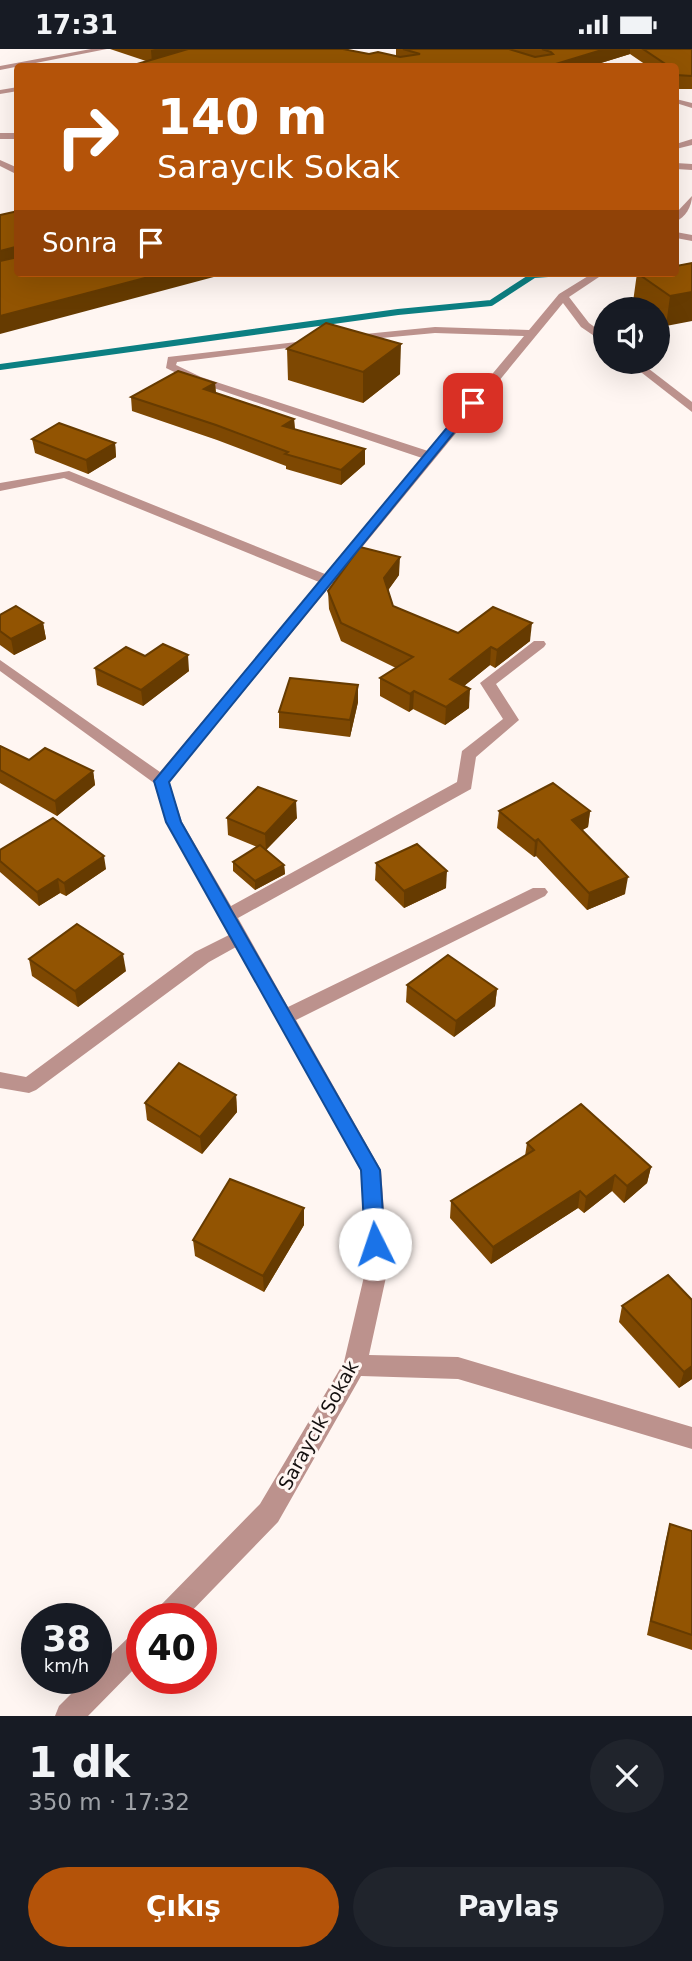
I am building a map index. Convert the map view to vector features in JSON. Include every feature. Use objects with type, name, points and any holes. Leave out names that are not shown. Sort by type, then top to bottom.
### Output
[{"type":"street","points":[[25,63],[103,49]]},
{"type":"street","points":[[679,214],[692,199]]},
{"type":"street","points":[[0,664],[161,781],[563,296],[594,277]]},
{"type":"street","points":[[563,296],[585,325],[593,331]]},
{"type":"street","points":[[338,339],[435,330],[532,333]]},
{"type":"street","points":[[325,341],[172,359],[170,366],[197,379],[429,456]]},
{"type":"street","points":[[648,374],[692,408]]},
{"type":"street","points":[[0,487],[65,474],[327,580]]},
{"type":"street","points":[[226,917],[465,785],[468,755],[511,720],[488,683],[539,644]]},
{"type":"street","name":"Saraycık Sokak","points":[[161,781],[174,822],[371,1170],[377,1268],[355,1365],[269,1513],[181,1603]]},
{"type":"street","points":[[285,1017],[539,893]]},
{"type":"street","points":[[0,1080],[29,1085],[202,957],[238,938]]},
{"type":"street","points":[[355,1365],[458,1368],[692,1438]]},
{"type":"street","points":[[69,1716],[126,1658]]},
{"type":"building","points":[[188,49],[343,49],[400,57],[420,54],[403,49],[509,49],[535,57],[553,54],[542,49],[605,49],[559,63],[141,63]]},
{"type":"building","points":[[643,49],[692,49],[692,76],[679,75],[679,63],[664,63]]},
{"type":"building","points":[[14,212],[14,247],[0,251],[0,215]]},
{"type":"building","points":[[14,258],[14,277],[149,277],[0,316],[0,261]]},
{"type":"building","points":[[692,263],[692,292],[670,296],[643,277],[679,277],[679,265]]},
{"type":"building","points":[[326,323],[401,344],[363,372],[287,349]]},
{"type":"building","points":[[178,371],[215,383],[204,389],[294,419],[283,426],[365,449],[341,470],[285,454],[288,452],[131,397]]},
{"type":"building","points":[[59,423],[115,443],[86,460],[32,439]]},
{"type":"building","points":[[360,547],[400,557],[384,578],[393,606],[458,633],[493,607],[532,623],[497,650],[491,647],[450,679],[470,689],[446,707],[414,691],[410,694],[380,678],[413,657],[341,623],[328,591]]},
{"type":"building","points":[[16,606],[43,623],[11,639],[0,631],[0,615]]},
{"type":"building","points":[[163,644],[188,655],[141,690],[95,668],[126,647],[145,656]]},
{"type":"building","points":[[290,678],[358,685],[350,720],[279,712]]},
{"type":"building","points":[[0,746],[29,760],[45,748],[93,771],[55,801],[0,770]]},
{"type":"building","points":[[553,783],[590,811],[572,820],[628,877],[589,893],[538,839],[535,841],[499,811]]},
{"type":"building","points":[[258,787],[296,801],[265,834],[227,818]]},
{"type":"building","points":[[53,818],[104,856],[64,883],[58,879],[37,892],[0,861],[0,850]]},
{"type":"building","points":[[417,844],[447,871],[404,891],[376,863]]},
{"type":"building","points":[[260,845],[284,865],[255,881],[233,862]]},
{"type":"building","points":[[77,924],[123,954],[75,991],[29,959]]},
{"type":"building","points":[[448,955],[497,989],[456,1021],[407,985]]},
{"type":"building","points":[[179,1063],[236,1095],[200,1137],[145,1103]]},
{"type":"building","points":[[581,1104],[651,1167],[627,1186],[615,1175],[586,1197],[580,1191],[493,1247],[451,1201],[534,1150],[527,1143]]},
{"type":"building","points":[[230,1179],[304,1208],[263,1276],[193,1240]]},
{"type":"building","points":[[668,1275],[692,1300],[692,1366],[684,1372],[622,1306]]},
{"type":"building","points":[[670,1524],[692,1531],[692,1635],[651,1621]]},
{"type":"waterway","points":[[0,367],[398,312],[491,303],[531,277]]},
{"type":"route","points":[[375,1244],[371,1170],[174,822],[161,781],[473,403]]}]
